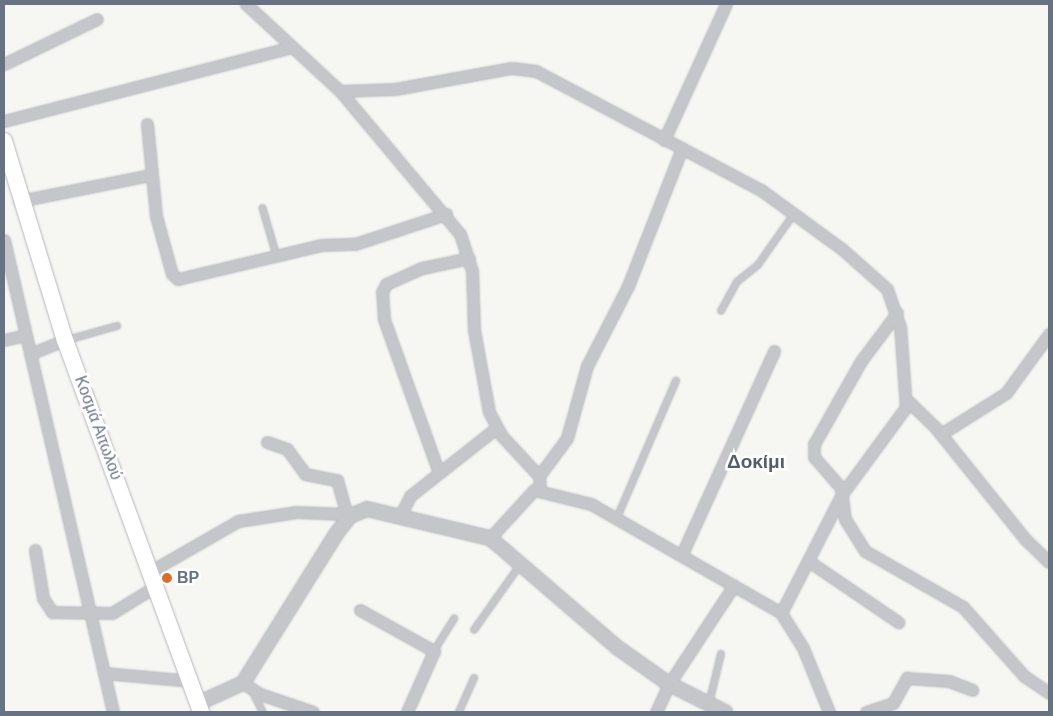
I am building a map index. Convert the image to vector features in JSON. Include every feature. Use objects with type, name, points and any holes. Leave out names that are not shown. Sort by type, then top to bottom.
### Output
[{"type":"main road","name":"Κοσμά Αιτωλού","points":[[4,140],[19,200],[65,340],[192,681],[200,708]]},
{"type":"street","points":[[246,4],[340,91],[376,138],[446,214],[468,258],[481,376],[496,428],[539,476],[540,489]]},
{"type":"street","points":[[664,140],[726,4]]},
{"type":"street","points":[[4,64],[97,19]]},
{"type":"street","points":[[4,121],[292,47]]},
{"type":"street","points":[[340,91],[364,93],[481,72],[527,69],[560,82],[664,140],[760,190],[794,214],[887,289],[897,313],[907,400],[941,434],[1025,540],[1049,562]]},
{"type":"street","points":[[147,124],[150,175],[175,277],[219,273],[322,245],[354,244],[446,214]]},
{"type":"street","points":[[539,476],[567,438],[587,366],[628,286],[682,148]]},
{"type":"street","points":[[19,200],[150,175]]},
{"type":"street","points":[[4,240],[114,712]]},
{"type":"street","points":[[439,473],[384,319],[382,292],[386,284],[422,268],[468,258]]},
{"type":"street","points":[[897,313],[860,361],[813,447],[816,462],[842,494],[841,508],[849,530],[865,551],[963,607],[1024,676],[1049,693]]},
{"type":"street","points":[[941,434],[1006,393],[1049,334]]},
{"type":"street","points":[[4,340],[26,335]]},
{"type":"street","points":[[30,354],[65,340]]},
{"type":"street","points":[[682,554],[774,351]]},
{"type":"street","points":[[781,613],[810,562],[842,494],[907,400]]},
{"type":"street","points":[[401,514],[408,498],[496,428]]},
{"type":"street","points":[[200,708],[247,686],[346,516],[334,477],[305,474],[287,448],[267,442]]},
{"type":"street","points":[[490,538],[532,492],[540,489],[591,504],[682,554],[781,613],[803,648],[829,712]]},
{"type":"street","points":[[34,550],[46,607],[91,616],[118,611],[154,579],[238,520],[296,512],[346,516],[364,509],[401,514],[490,538],[522,563],[594,629],[669,684],[716,710]]},
{"type":"street","points":[[810,562],[898,622]]},
{"type":"street","points":[[656,712],[669,684],[734,585]]},
{"type":"street","points":[[360,610],[434,651],[407,712]]},
{"type":"street","points":[[104,673],[192,681]]},
{"type":"street","points":[[866,712],[893,703],[907,678],[948,681],[972,690]]},
{"type":"street","points":[[247,686],[313,712]]},
{"type":"lane","points":[[263,208],[276,256]]},
{"type":"lane","points":[[721,311],[737,282],[758,265],[794,214]]},
{"type":"lane","points":[[65,340],[117,326]]},
{"type":"lane","points":[[617,518],[676,381]]},
{"type":"lane","points":[[474,630],[522,563]]},
{"type":"lane","points":[[434,651],[454,618]]},
{"type":"lane","points":[[716,710],[720,654]]},
{"type":"lane","points":[[459,712],[474,678]]},
{"type":"lane","points":[[247,686],[263,712]]},
{"type":"place","name":"BP","points":[[167,578]]},
{"type":"district","name":"Δοκίμι","points":[[756,462]]}]
